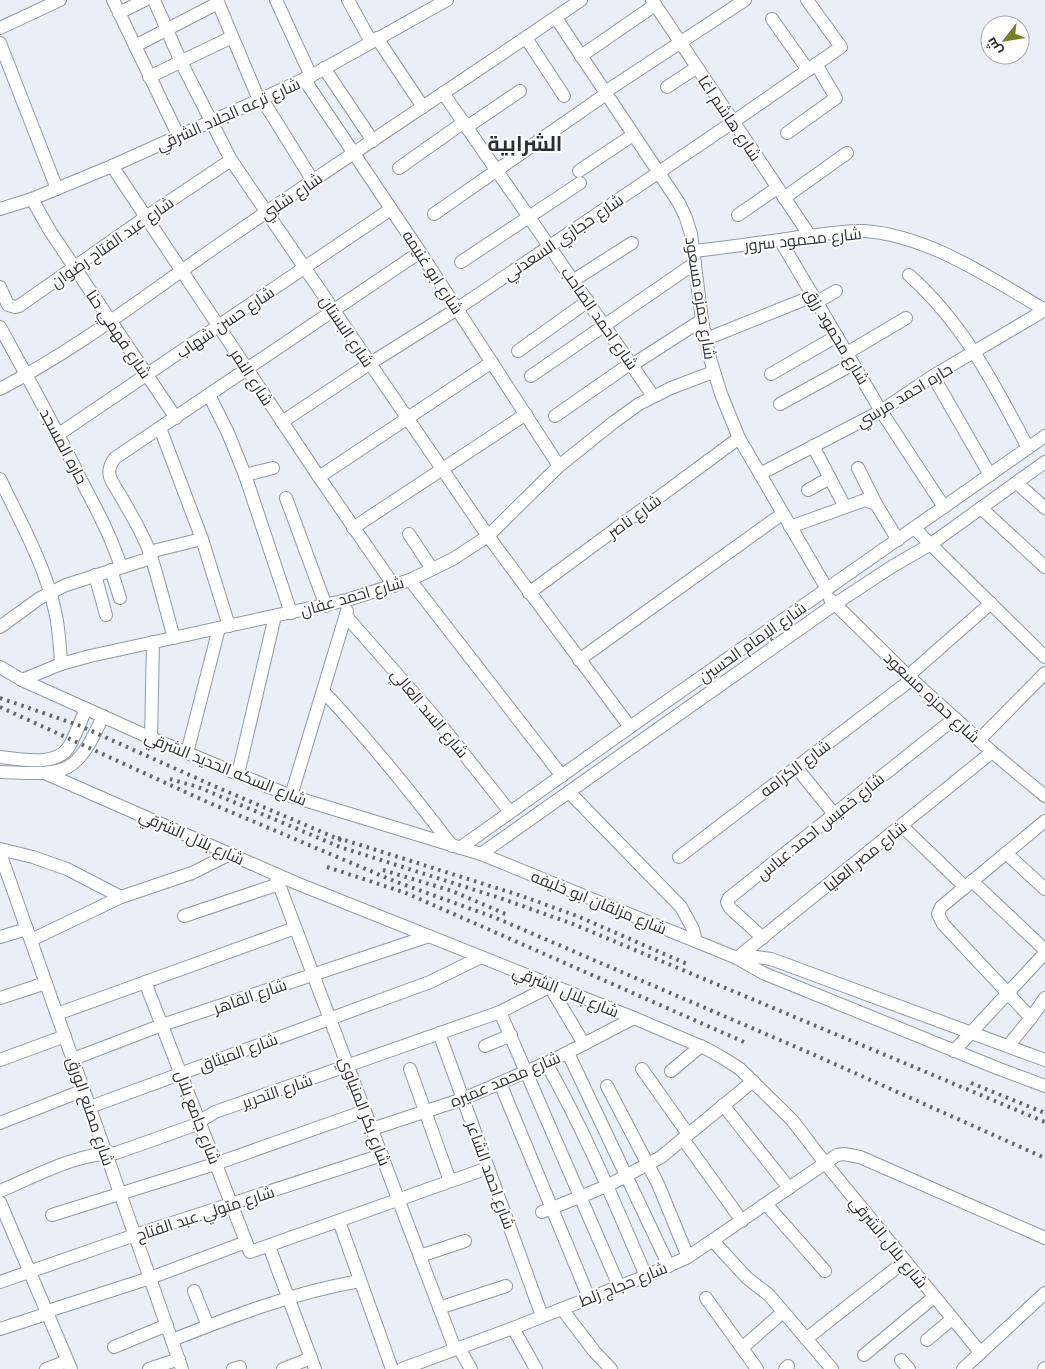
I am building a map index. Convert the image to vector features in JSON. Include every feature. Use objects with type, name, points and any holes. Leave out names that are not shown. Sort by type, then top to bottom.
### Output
[{"type":"street","points":[[113,0],[179,137]]},
{"type":"street","points":[[119,13],[145,0]]},
{"type":"street","name":"شارع البستان","points":[[154,0],[181,62],[231,160],[406,419],[488,536],[630,727]]},
{"type":"street","name":"شارع ابو غنيمه","points":[[276,0],[308,78],[354,154],[457,308],[559,466]]},
{"type":"street","points":[[348,0],[374,40],[423,107]]},
{"type":"street","name":"شارع ترعه الجلاد الشرقي","points":[[0,210],[112,166],[308,78],[447,0]]},
{"type":"street","name":"شارع شلبي","points":[[0,389],[26,376],[110,321],[266,212],[582,0]]},
{"type":"street","points":[[434,214],[606,93],[745,0]]},
{"type":"street","name":"شارع حجازي السعدني","points":[[282,422],[550,246],[841,47],[807,0]]},
{"type":"street","points":[[0,28],[52,2]]},
{"type":"street","points":[[135,46],[218,2],[260,100],[313,181]]},
{"type":"street","points":[[581,56],[653,2]]},
{"type":"street","name":"شارع هاشم اغا","points":[[653,2],[810,236]]},
{"type":"street","name":"شارع حمزه مسعود","points":[[556,18],[679,203],[691,234],[702,320],[713,372],[729,417],[825,591],[835,604],[910,678],[992,752],[1045,796]]},
{"type":"street","points":[[772,19],[812,67],[841,95],[787,133]]},
{"type":"street","points":[[149,77],[232,37]]},
{"type":"street","points":[[526,38],[564,96]]},
{"type":"street","points":[[0,43],[56,189]]},
{"type":"street","points":[[324,68],[372,142]]},
{"type":"street","points":[[667,87],[696,68]]},
{"type":"street","points":[[399,168],[520,91]]},
{"type":"street","name":"شارع احمد الصاحب","points":[[443,93],[654,396]]},
{"type":"street","points":[[461,262],[530,217],[633,135]]},
{"type":"street","points":[[738,215],[781,193],[847,152]]},
{"type":"street","name":"شارع عبد الفتاح رضوان","points":[[0,287],[6,303],[15,307],[231,160]]},
{"type":"street","name":"شارع النمر","points":[[112,166],[353,528],[394,586]]},
{"type":"street","name":"شارع فهمي حنا","points":[[32,199],[41,217],[74,268],[176,418]]},
{"type":"street","name":"شارع حسن شهاب","points":[[58,434],[391,209]]},
{"type":"street","name":"شارع محمود سرور","points":[[694,257],[780,240],[864,231],[895,236],[936,250],[969,266],[1045,310]]},
{"type":"street","name":"شارع محمود رزق","points":[[780,240],[881,411],[944,507]]},
{"type":"street","points":[[574,280],[632,243]]},
{"type":"street","points":[[174,638],[150,555],[136,522],[109,475],[109,466],[115,458],[420,252]]},
{"type":"street","points":[[531,376],[605,325],[694,257]]},
{"type":"street","points":[[909,275],[945,311],[976,352],[1028,448]]},
{"type":"street","points":[[706,339],[836,291]]},
{"type":"street","points":[[518,351],[588,301]]},
{"type":"street","name":"حاره احمد مرسي","points":[[760,474],[881,411],[933,376],[1045,310]]},
{"type":"street","points":[[780,404],[906,318]]},
{"type":"street","points":[[555,416],[631,364],[702,320]]},
{"type":"street","name":"حاره المسجد","points":[[0,328],[58,434],[109,535],[120,598]]},
{"type":"street","points":[[770,374],[837,336]]},
{"type":"street","points":[[319,477],[492,362]]},
{"type":"street","name":"شارع احمد عفان","points":[[22,680],[61,664],[90,656],[326,606],[410,580],[461,554],[488,536],[559,466],[614,422],[654,396],[713,372]]},
{"type":"street","points":[[933,376],[990,475]]},
{"type":"street","points":[[209,395],[245,475],[291,613]]},
{"type":"street","points":[[353,528],[526,414]]},
{"type":"street","points":[[160,428],[202,539],[224,627],[187,753]]},
{"type":"street","name":"شارع الإمام الحسين","points":[[456,847],[562,776],[1045,436]]},
{"type":"street","name":"شارع ناصر","points":[[529,593],[739,438]]},
{"type":"street","points":[[813,446],[845,507]]},
{"type":"street","name":"شارع الإمام الحسين","points":[[481,854],[835,604],[931,544],[1045,462]]},
{"type":"street","points":[[245,475],[273,468]]},
{"type":"street","points":[[858,468],[876,504],[898,540]]},
{"type":"street","points":[[808,490],[830,478]]},
{"type":"street","points":[[0,479],[36,555],[50,592],[58,628],[61,664]]},
{"type":"street","points":[[1017,483],[1045,508]]},
{"type":"street","points":[[286,498],[326,606]]},
{"type":"street","points":[[790,527],[865,500],[876,504]]},
{"type":"street","points":[[981,508],[1045,567]]},
{"type":"street","points":[[579,660],[782,514]]},
{"type":"street","points":[[914,528],[991,603],[1042,648]]},
{"type":"street","points":[[409,534],[432,569]]},
{"type":"street","points":[[0,627],[50,592],[150,555],[202,539]]},
{"type":"street","points":[[95,575],[106,615]]},
{"type":"street","points":[[410,580],[562,776]]},
{"type":"street","points":[[291,796],[346,616],[347,600]]},
{"type":"street","name":"شارع الكرامه","points":[[679,858],[910,678],[991,603]]},
{"type":"street","points":[[238,774],[275,616]]},
{"type":"street","name":"شارع السد العالي","points":[[346,616],[433,714],[510,812]]},
{"type":"street","points":[[151,738],[153,642]]},
{"type":"street","name":"شارع السكه الحديد الشرقي","points":[[0,668],[22,680],[151,738],[291,796],[456,847]]},
{"type":"street","points":[[979,740],[1045,673]]},
{"type":"street","points":[[323,691],[369,742],[456,847]]},
{"type":"street","points":[[0,757],[48,760],[59,756],[68,748],[86,709]]},
{"type":"street","points":[[0,772],[47,774],[59,772],[80,758],[92,740],[103,716]]},
{"type":"street","name":"شارع خميس احمد عباس","points":[[763,938],[730,908],[727,902],[729,898],[954,718]]},
{"type":"street","name":"شارع مصر العليا","points":[[737,958],[992,752]]},
{"type":"street","points":[[796,767],[834,814]]},
{"type":"street","name":"شارع بلال الشرقي","points":[[47,774],[230,854],[277,879],[429,936],[634,1018],[701,1046],[740,1069],[792,1120],[824,1163],[980,1352]]},
{"type":"street","points":[[570,792],[681,907],[696,941]]},
{"type":"street","points":[[1031,1018],[939,918],[941,907],[1043,825]]},
{"type":"street","points":[[902,826],[969,884],[1044,956],[1007,992],[954,1051],[1045,1086]]},
{"type":"street","name":"شارع مزلقان ابو خليفه","points":[[456,847],[481,854],[696,941],[737,958],[763,973],[954,1051]]},
{"type":"street","points":[[0,849],[33,857],[68,869],[121,897]]},
{"type":"street","name":"شارع مصنع الورق","points":[[0,853],[5,881],[29,934],[181,1364]]},
{"type":"street","points":[[1006,853],[1045,889]]},
{"type":"street","points":[[0,937],[29,934],[121,897],[192,873],[230,854]]},
{"type":"street","points":[[184,916],[277,879]]},
{"type":"street","name":"شارع بكر المنياوي","points":[[277,879],[439,1308],[457,1349],[472,1369]]},
{"type":"street","points":[[57,1014],[295,928]]},
{"type":"street","name":"شارع القاهر","points":[[73,1060],[162,1026],[429,936]]},
{"type":"street","name":"شارع مزلقان ابو خليفه","points":[[737,958],[749,956],[771,959],[972,1032]]},
{"type":"street","name":"شارع الميثاق","points":[[90,1107],[430,982],[481,957]]},
{"type":"street","name":"شارع جامع بلال","points":[[145,982],[248,1247]]},
{"type":"street","points":[[0,998],[46,983]]},
{"type":"street","points":[[551,986],[584,1044]]},
{"type":"street","name":"شارع التحرير","points":[[0,1191],[81,1158],[116,1153],[192,1126],[215,1112],[500,1012],[551,986]]},
{"type":"street","points":[[1008,1046],[1045,998]]},
{"type":"street","points":[[500,1012],[619,1286]]},
{"type":"street","name":"شارع محمد عميره","points":[[372,1130],[463,1099],[546,1063],[634,1018]]},
{"type":"street","points":[[972,1032],[1045,1060]]},
{"type":"street","name":"شارع احمد الشاعر","points":[[440,1034],[542,1316]]},
{"type":"street","points":[[485,1046],[511,1035]]},
{"type":"street","points":[[0,1060],[65,1036]]},
{"type":"street","points":[[671,1070],[701,1046]]},
{"type":"street","points":[[568,1052],[669,1266]]},
{"type":"street","points":[[546,1063],[566,1099],[607,1186],[646,1276]]},
{"type":"street","points":[[410,1069],[450,1181]]},
{"type":"street","points":[[642,1069],[742,1221]]},
{"type":"street","points":[[547,1210],[607,1186],[648,1165],[674,1148],[723,1105],[753,1082]]},
{"type":"street","points":[[500,1083],[547,1210],[589,1298]]},
{"type":"street","points":[[607,1086],[658,1184],[688,1257]]},
{"type":"street","points":[[0,1122],[84,1090]]},
{"type":"street","points":[[723,1105],[789,1188]]},
{"type":"street","points":[[52,1215],[216,1164],[365,1111]]},
{"type":"street","name":"شارع حجاج زلط","points":[[402,1369],[427,1365],[457,1349],[646,1276],[688,1257],[837,1155],[844,1154],[860,1157],[1045,1238]]},
{"type":"street","name":"شارع متولي عبد الفتاح","points":[[0,1282],[135,1235],[382,1155]]},
{"type":"street","points":[[0,1330],[150,1278],[248,1247],[269,1246],[488,1168]]},
{"type":"street","points":[[0,1202],[69,1365],[46,1369]]},
{"type":"street","points":[[766,1204],[825,1271]]},
{"type":"street","points":[[339,1221],[392,1369]]},
{"type":"street","points":[[420,1256],[465,1241]]},
{"type":"street","points":[[713,1241],[747,1278],[769,1295],[831,1368]]},
{"type":"street","points":[[269,1246],[313,1364],[283,1369]]},
{"type":"street","points":[[806,1339],[905,1260]]},
{"type":"street","points":[[172,1340],[289,1298],[336,1285],[360,1281]]},
{"type":"street","points":[[439,1308],[506,1286]]},
{"type":"street","points":[[194,1291],[208,1326]]},
{"type":"street","points":[[965,1368],[980,1352],[1045,1294]]},
{"type":"street","points":[[864,1355],[934,1297]]},
{"type":"street","points":[[706,1298],[757,1369]]},
{"type":"street","points":[[562,1308],[608,1368]]},
{"type":"street","points":[[742,1348],[783,1312]]},
{"type":"street","points":[[927,1340],[952,1319]]},
{"type":"street","points":[[114,1347],[167,1325]]},
{"type":"street","points":[[513,1328],[536,1369]]},
{"type":"street","points":[[149,1369],[181,1364]]},
{"type":"railway","points":[[0,698],[78,725],[343,841]]},
{"type":"railway","points":[[0,707],[205,801],[394,881],[496,918],[810,1053],[1045,1158]]},
{"type":"railway","points":[[170,779],[198,787],[340,847],[500,898],[573,924],[1045,1122]]},
{"type":"railway","points":[[338,838],[519,895],[577,916],[687,964]]},
{"type":"railway","points":[[327,867],[406,893],[744,1042]]},
{"type":"railway","points":[[383,870],[452,891],[508,915]]},
{"type":"railway","points":[[971,1083],[1045,1113]]},
{"type":"district","name":"الشرابية","points":[[525,143]]}]
